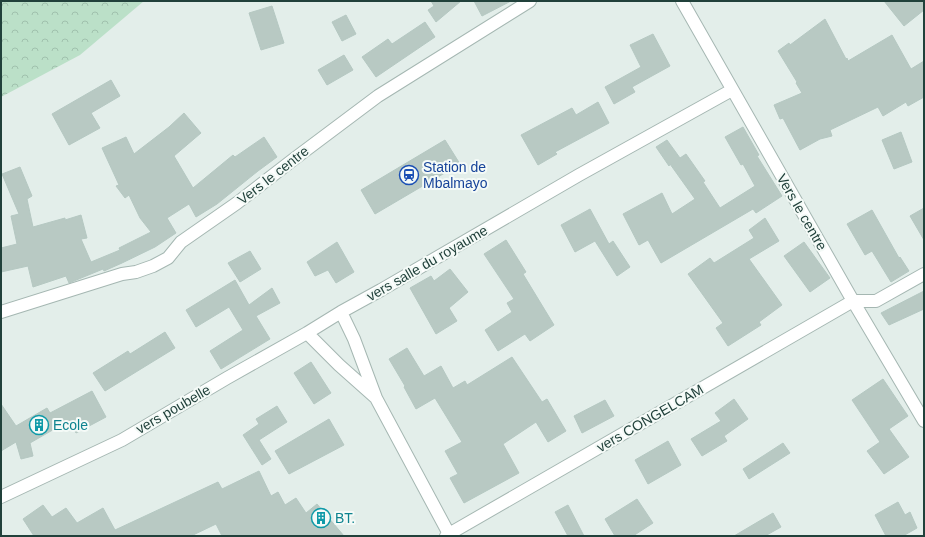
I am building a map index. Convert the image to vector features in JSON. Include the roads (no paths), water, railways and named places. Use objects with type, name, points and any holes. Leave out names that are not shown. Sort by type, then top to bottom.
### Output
[{"type":"street","name":"Vers le centre","points":[[1,312],[122,274],[136,272],[153,266],[168,258],[181,242],[237,203],[378,96],[530,1]]},
{"type":"street","name":"Vers le centre","points":[[682,1],[853,301],[924,421]]},
{"type":"street","name":"vers salle du royaume","points":[[341,312],[579,175],[732,90]]},
{"type":"street","points":[[853,301],[876,301],[924,274]]},
{"type":"street","name":"vers CONGELCAM","points":[[449,535],[853,301]]},
{"type":"street","points":[[341,312],[354,339],[376,398],[449,535]]},
{"type":"street","name":"vers poubelle","points":[[1,497],[122,440],[341,312]]},
{"type":"street","points":[[307,333],[339,365],[376,398]]},
{"type":"place","name":"Station de Mbalmayo","points":[[409,175]]},
{"type":"place","name":"Ecole","points":[[39,425]]},
{"type":"place","name":"BT.","points":[[321,518]]}]
